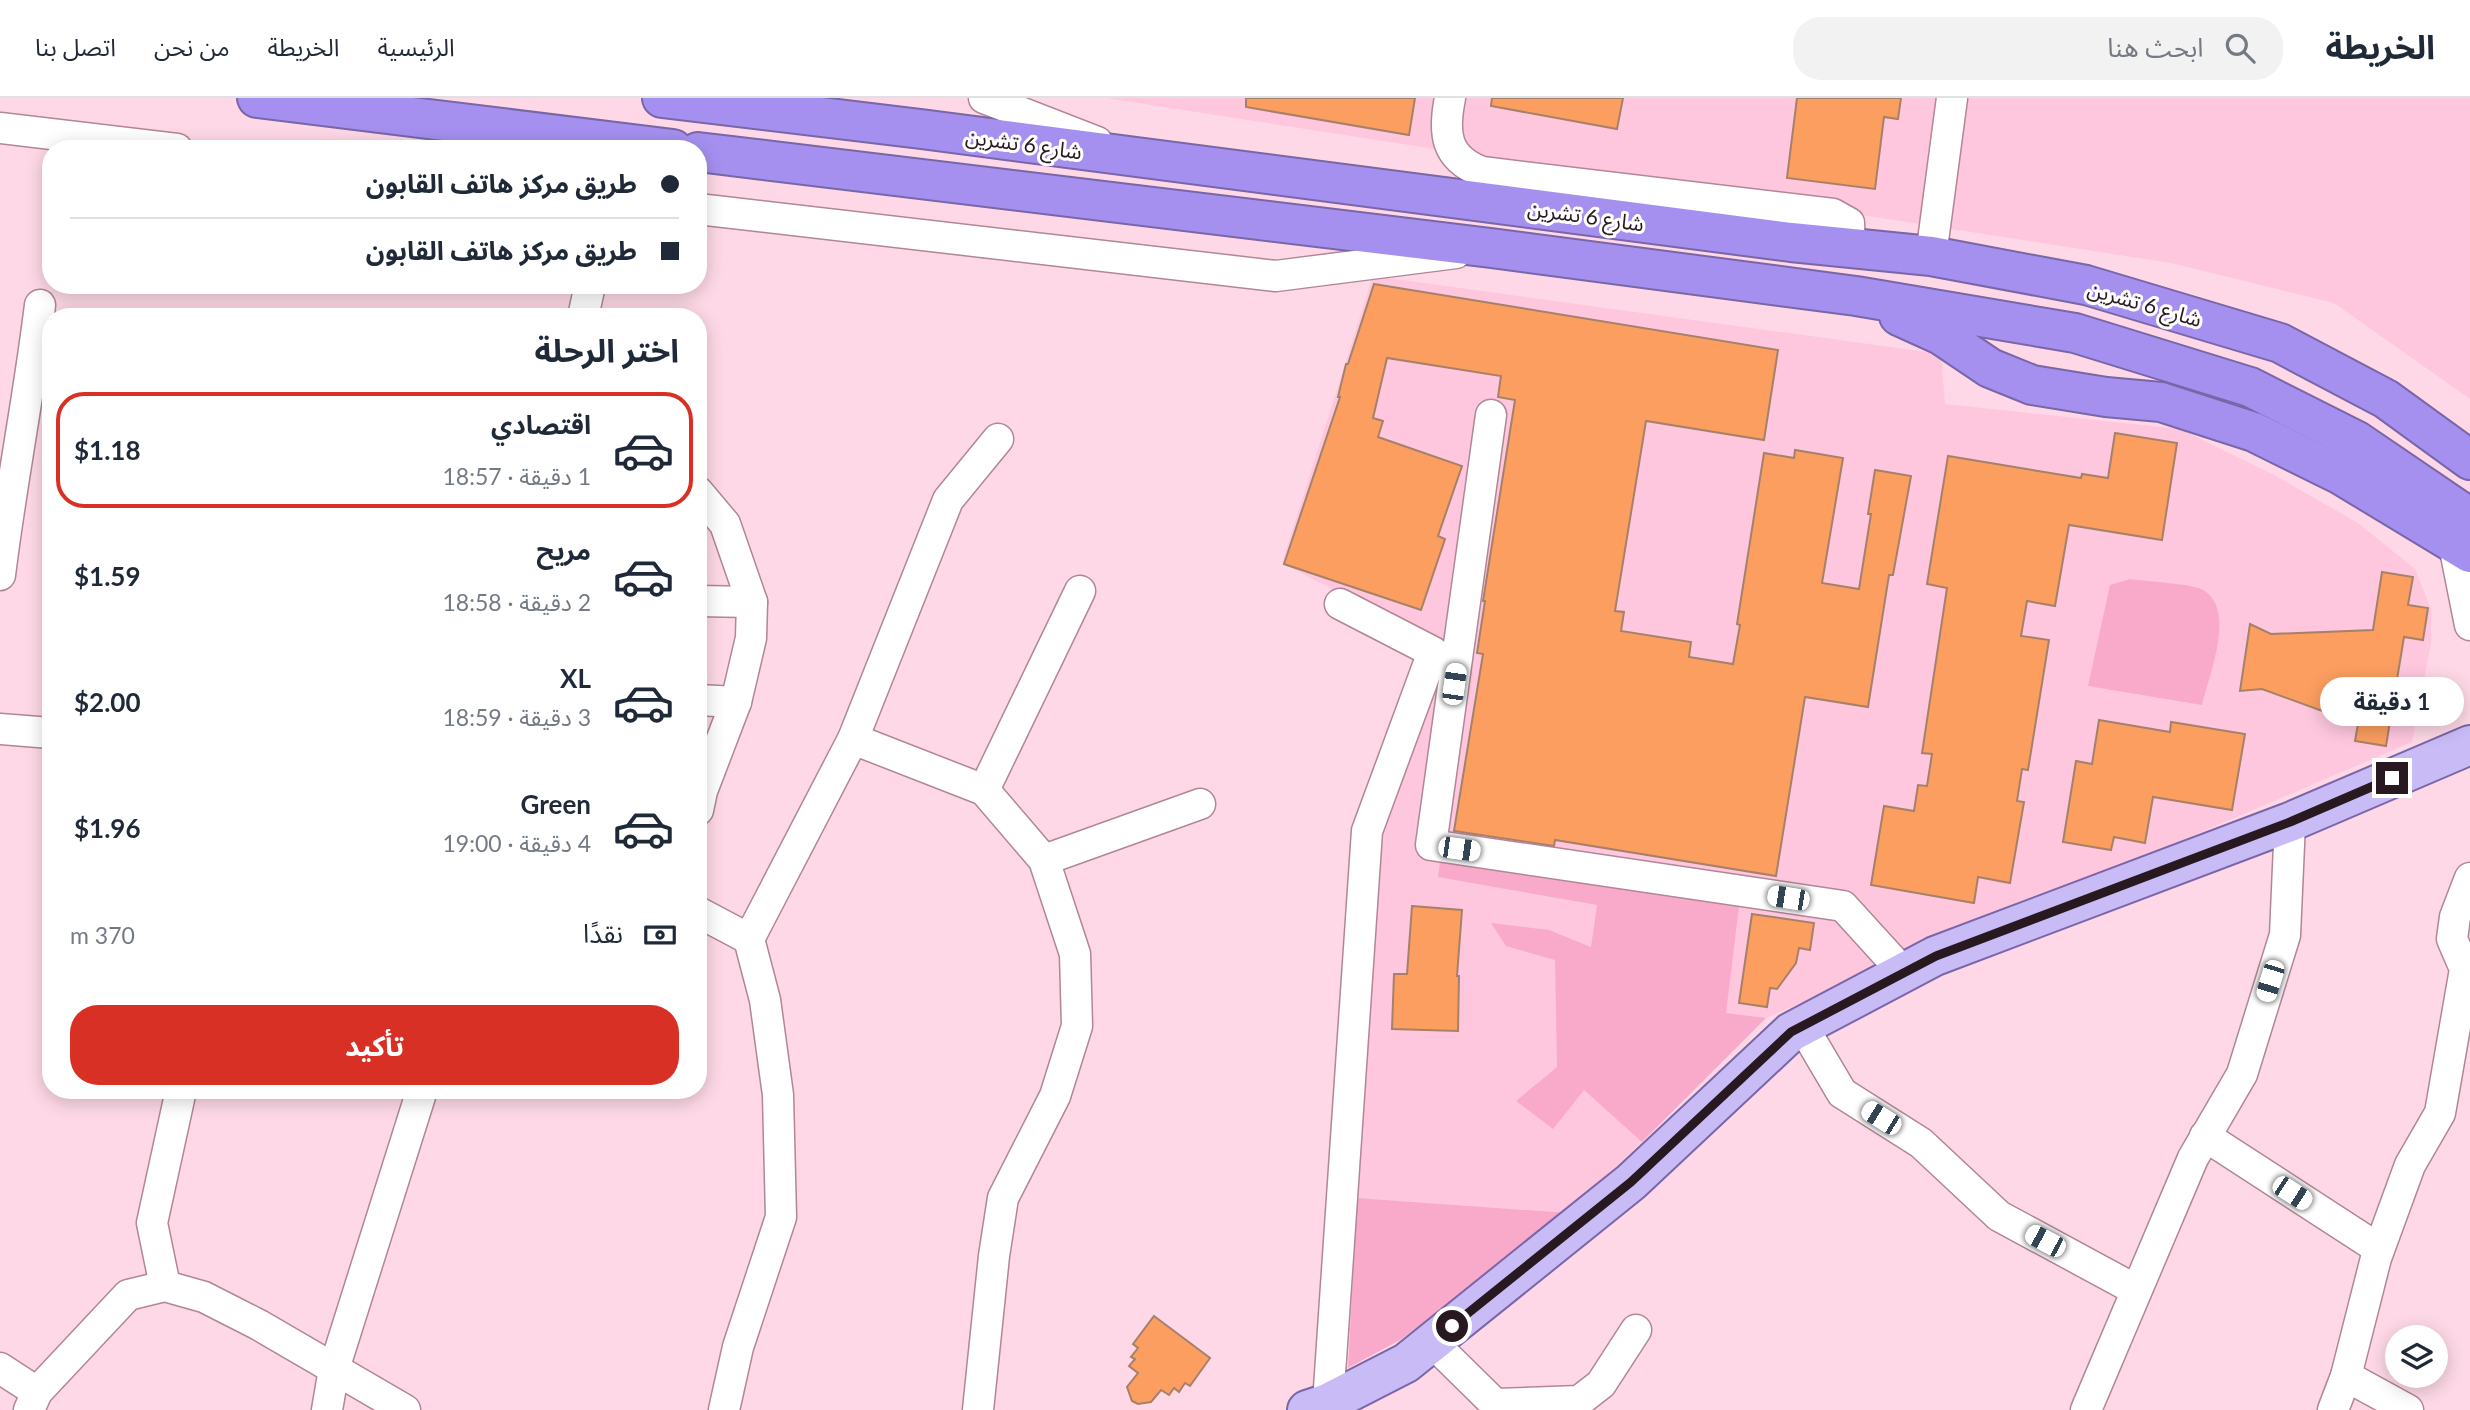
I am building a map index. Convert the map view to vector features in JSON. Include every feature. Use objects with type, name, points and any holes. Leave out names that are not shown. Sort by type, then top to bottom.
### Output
[{"type":"highway","points":[[257,98],[600,140]]},
{"type":"highway","name":"شارع 6 تشرين","points":[[662,98],[1791,242],[1931,256],[2086,285],[2280,343],[2386,399],[2470,460]]},
{"type":"highway","points":[[707,153],[1491,248],[1856,296],[2075,333],[2250,387],[2357,441],[2465,539]]},
{"type":"highway","points":[[1856,296],[1941,335],[1990,368],[2032,385],[2106,397],[2161,402],[2254,432],[2465,539]]},
{"type":"main road","points":[[1318,1406],[1406,1363],[1631,1182],[1791,1032],[1936,956],[2290,822],[2469,740]]},
{"type":"street","points":[[984,98],[1139,159]]},
{"type":"street","points":[[1450,98],[1446,127],[1450,146],[1463,162],[1482,172],[1833,214],[1849,223],[1850,247]]},
{"type":"street","points":[[1931,256],[1952,98]]},
{"type":"street","points":[[0,128],[101,140]]},
{"type":"street","points":[[707,210],[1276,276],[1491,248]]},
{"type":"street","points":[[0,575],[6,524],[29,399],[40,305]]},
{"type":"street","points":[[1491,415],[1431,845],[1843,906],[1904,973]]},
{"type":"street","points":[[724,1410],[738,1347],[781,1217],[778,1095],[765,999],[749,939],[853,739],[948,500],[998,439]]},
{"type":"street","points":[[707,503],[725,524],[752,602],[751,639],[736,702],[707,778]]},
{"type":"street","points":[[2465,539],[2470,625]]},
{"type":"street","points":[[984,790],[1080,591]]},
{"type":"street","points":[[707,601],[752,602]]},
{"type":"street","points":[[1318,1406],[1367,831],[1433,652],[1340,604]]},
{"type":"street","points":[[707,700],[736,702]]},
{"type":"street","points":[[0,729],[42,732]]},
{"type":"street","points":[[853,739],[984,790],[1044,860],[1075,954],[1077,1026],[1055,1096],[1003,1198],[994,1256],[978,1410]]},
{"type":"street","points":[[1044,860],[1200,804]]},
{"type":"street","points":[[2086,1410],[2193,1158],[2242,1074],[2285,935],[2290,822]]},
{"type":"street","points":[[2333,1410],[2346,1376],[2379,1249],[2410,1165],[2440,1113],[2465,969],[2452,939],[2455,917],[2470,878]]},
{"type":"street","points":[[707,917],[749,939]]},
{"type":"street","points":[[1803,1027],[1842,1093],[1921,1143],[1999,1216],[2136,1290]]},
{"type":"street","points":[[166,1286],[152,1223],[179,1099]]},
{"type":"street","points":[[327,1410],[334,1369],[419,1099]]},
{"type":"street","points":[[2205,1136],[2379,1249]]},
{"type":"street","points":[[0,1368],[33,1401],[128,1295],[166,1286],[204,1297],[259,1325],[405,1410]]},
{"type":"street","points":[[1432,1342],[1495,1407],[1579,1401],[1601,1384],[1636,1330]]},
{"type":"street","points":[[2346,1376],[2408,1410]]},
{"type":"shaded area","points":[[1106,98],[2470,98],[2470,399],[2334,303],[2171,263]]},
{"type":"shaded area","points":[[1373,276],[1941,354],[1945,404],[2180,429],[2274,475],[2358,523],[2415,569],[2431,609],[2431,643],[2412,742],[1766,1018],[1570,1213],[1357,1198],[1373,901],[1381,833],[1447,649],[1282,563]]},
{"type":"shaded area","points":[[2130,579],[2196,587],[2212,598],[2218,610],[2218,642],[2202,705],[2088,686],[2110,585]]},
{"type":"shaded area","points":[[1441,854],[1739,906],[1726,1013],[1766,1018],[1642,1142],[1584,1090],[1553,1129],[1516,1101],[1557,1067],[1555,960],[1506,946],[1491,923],[1549,930],[1591,947],[1597,905],[1438,877]]},
{"type":"shaded area","points":[[1357,1198],[1570,1213],[1400,1340],[1348,1368]]},
{"type":"building","points":[[1246,98],[1415,98],[1409,135],[1246,107]]},
{"type":"building","points":[[1492,98],[1623,98],[1617,129],[1491,106]]},
{"type":"building","points":[[1797,98],[1901,98],[1898,119],[1884,117],[1875,189],[1787,178]]},
{"type":"building","points":[[1374,284],[1778,350],[1764,440],[1646,421],[1615,611],[1624,612],[1621,631],[1691,642],[1689,657],[1733,664],[1764,453],[1794,458],[1795,450],[1843,458],[1822,583],[1859,589],[1875,470],[1911,476],[1893,575],[1889,575],[1868,707],[1805,697],[1776,876],[1555,840],[1554,846],[1454,831],[1483,654],[1477,653],[1483,601],[1515,400],[1498,397],[1501,376],[1387,358],[1373,418],[1383,421],[1378,437],[1462,466],[1438,536],[1445,539],[1421,610],[1284,564],[1340,397],[1346,364]]},
{"type":"building","points":[[2115,433],[2177,443],[2162,540],[2069,525],[2055,606],[2027,601],[2021,636],[2049,640],[2028,770],[2022,769],[2017,801],[2024,802],[2010,883],[1978,877],[1974,903],[1871,885],[1884,806],[1914,811],[1918,785],[1927,786],[1932,754],[1922,753],[1947,588],[1927,584],[1948,456],[2081,478],[2082,474],[2108,478]]},
{"type":"building","points":[[2382,572],[2413,577],[2408,605],[2428,608],[2423,640],[2404,637],[2386,746],[2355,741],[2358,724],[2262,689],[2240,691],[2250,624],[2271,634],[2373,630]]},
{"type":"building","points":[[2099,720],[2170,732],[2171,722],[2245,734],[2232,810],[2153,797],[2145,843],[2114,837],[2111,850],[2063,842],[2076,761],[2092,764]]},
{"type":"building","points":[[1412,906],[1462,910],[1457,976],[1458,1031],[1392,1029],[1394,974],[1407,974]]},
{"type":"building","points":[[1752,914],[1814,923],[1810,950],[1799,948],[1796,963],[1777,989],[1770,988],[1767,1007],[1739,1003]]},
{"type":"building","points":[[1154,1316],[1210,1358],[1190,1386],[1185,1383],[1179,1392],[1174,1388],[1169,1395],[1161,1390],[1151,1402],[1138,1404],[1132,1401],[1127,1387],[1138,1373],[1129,1366],[1135,1359],[1131,1357],[1138,1348],[1133,1344]]},
{"type":"route","points":[[1452,1326],[1631,1182],[1791,1032],[1936,956],[2290,822],[2392,778]]}]
